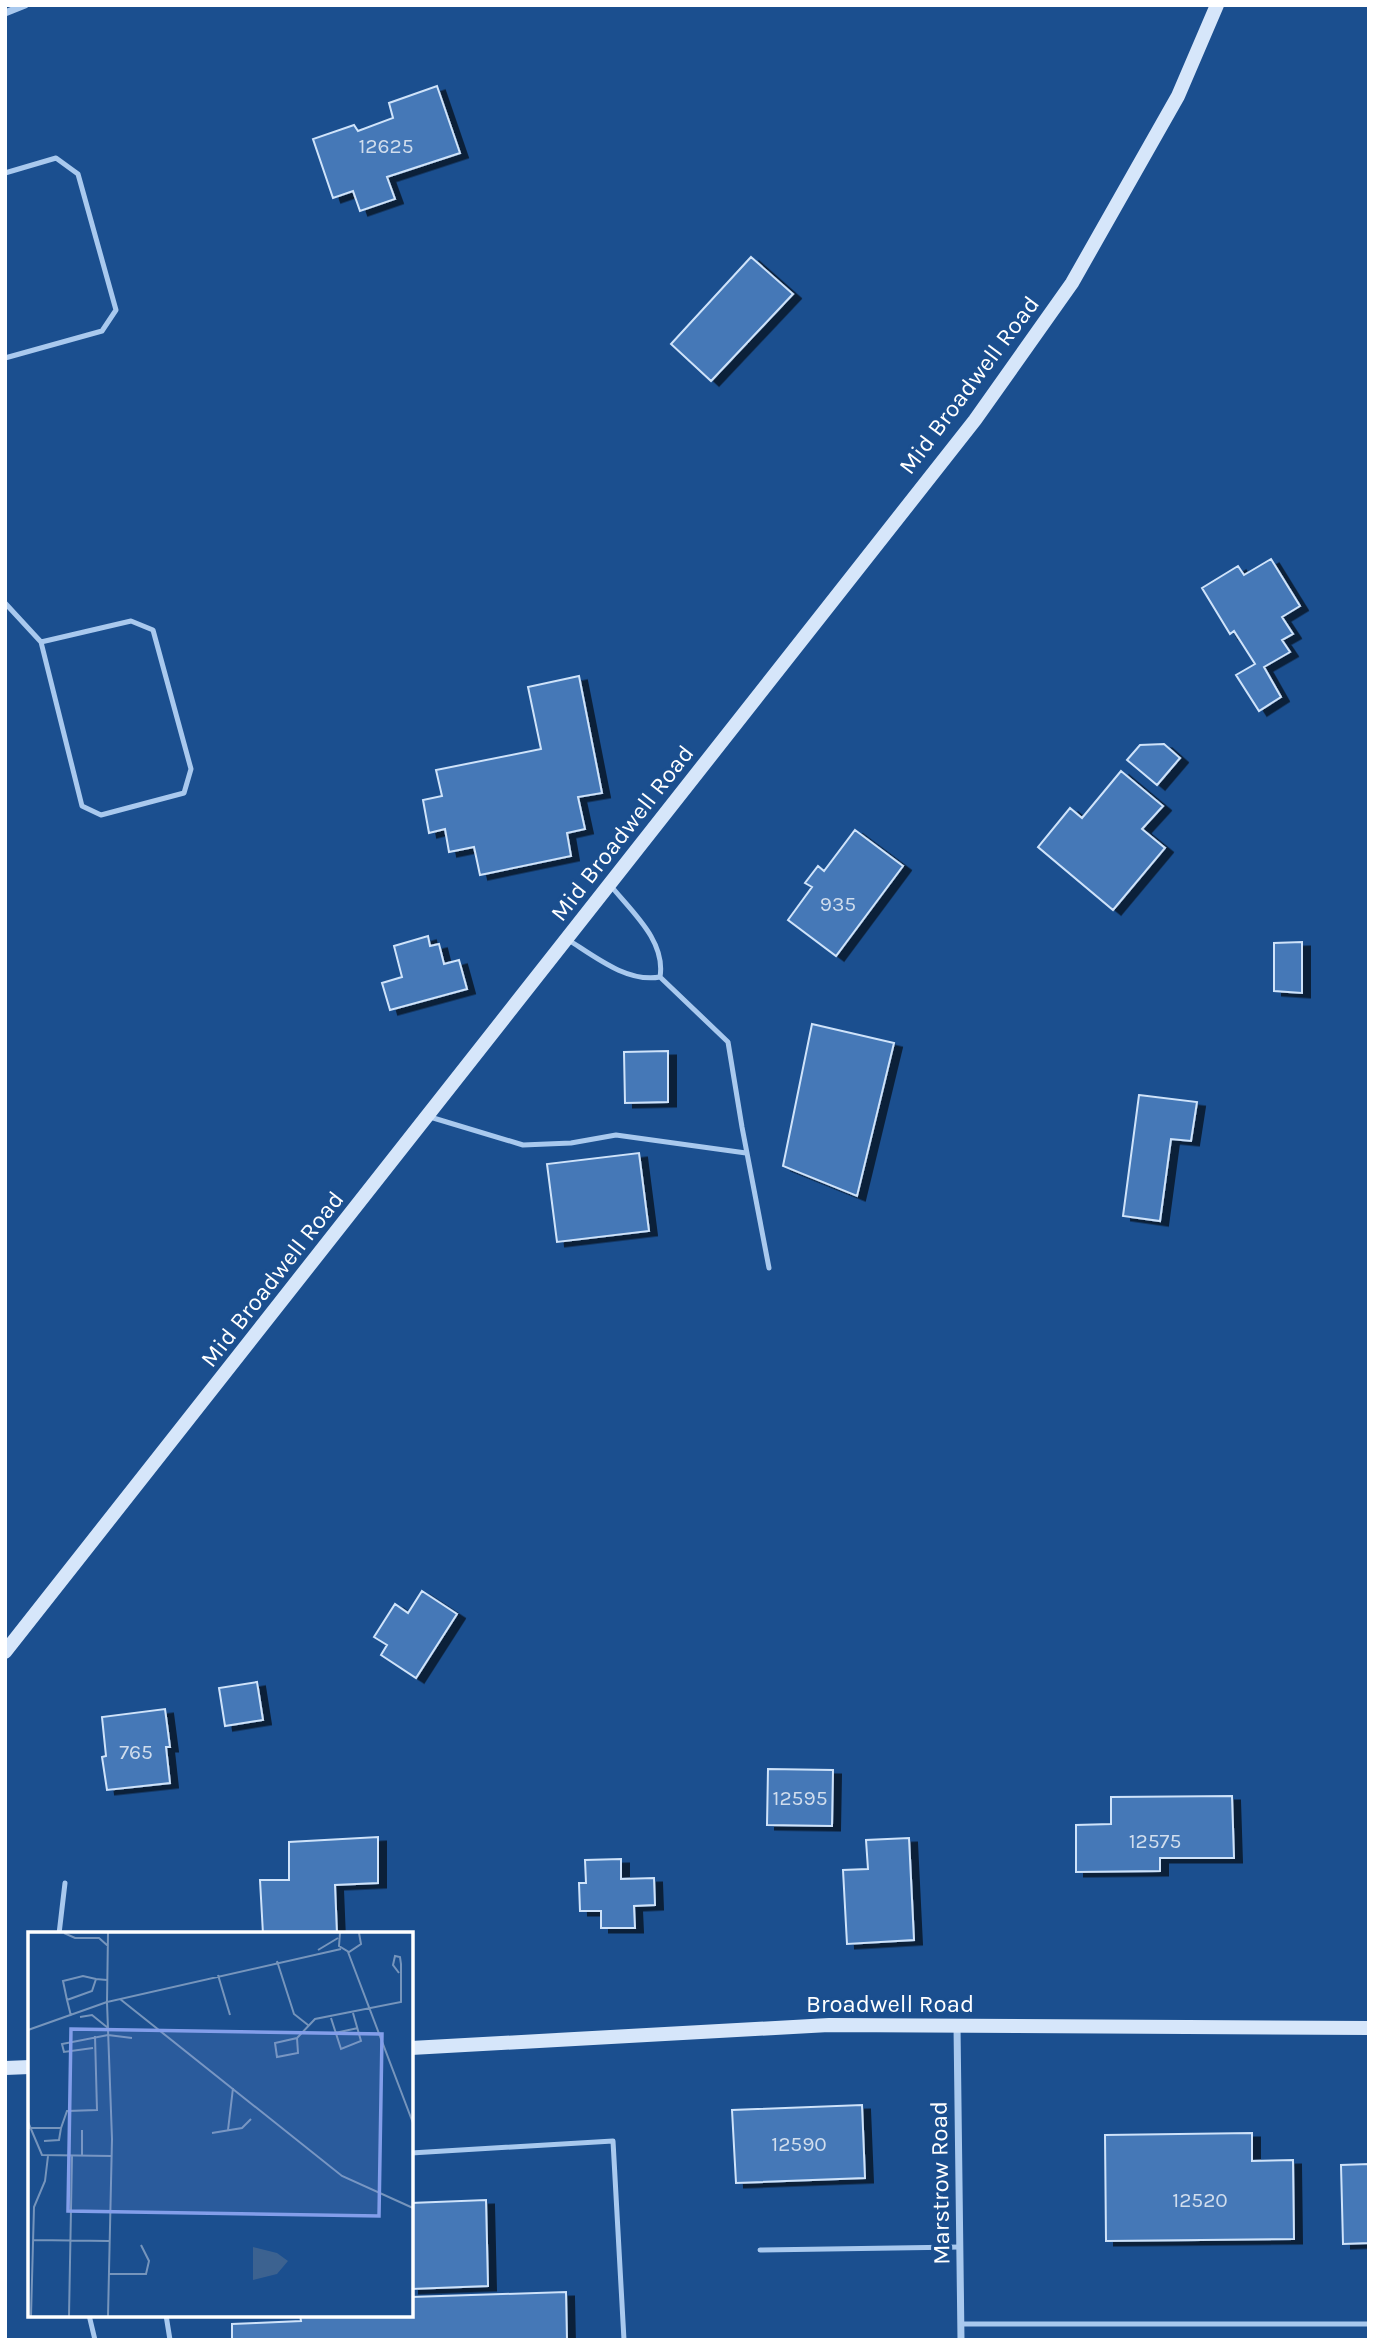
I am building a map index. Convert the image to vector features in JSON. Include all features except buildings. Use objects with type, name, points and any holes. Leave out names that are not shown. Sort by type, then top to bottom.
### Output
[{"type":"street","points":[[5,13],[25,5]]},
{"type":"street","name":"Mid Broadwell Road","points":[[5,1652],[975,420],[1072,283],[1178,96],[1217,5]]},
{"type":"street","name":"Broadwell Road","points":[[413,2048],[829,2025],[1369,2028]]},
{"type":"street","name":"Marstrow Road","points":[[957,2026],[961,2340]]},
{"type":"street","points":[[5,2068],[28,2067]]},
{"type":"lane","points":[[5,173],[56,158],[78,174],[116,310],[102,331],[5,358]]},
{"type":"lane","points":[[5,603],[41,642],[82,806],[101,815],[184,793],[191,769],[153,630],[131,621],[41,642]]},
{"type":"lane","points":[[610,885],[653,939],[662,970],[660,977]]},
{"type":"lane","points":[[567,939],[617,970],[650,979],[660,977]]},
{"type":"lane","points":[[660,977],[729,1042],[769,1268]]},
{"type":"lane","points":[[428,1116],[523,1145],[571,1143],[616,1135],[747,1153]]},
{"type":"lane","points":[[58,1932],[65,1883]]},
{"type":"lane","points":[[413,2153],[612,2141],[624,2340]]},
{"type":"lane","points":[[760,2250],[961,2247]]},
{"type":"lane","points":[[89,2317],[95,2340]]},
{"type":"lane","points":[[166,2317],[170,2340]]},
{"type":"lane","points":[[961,2324],[1369,2324]]}]
